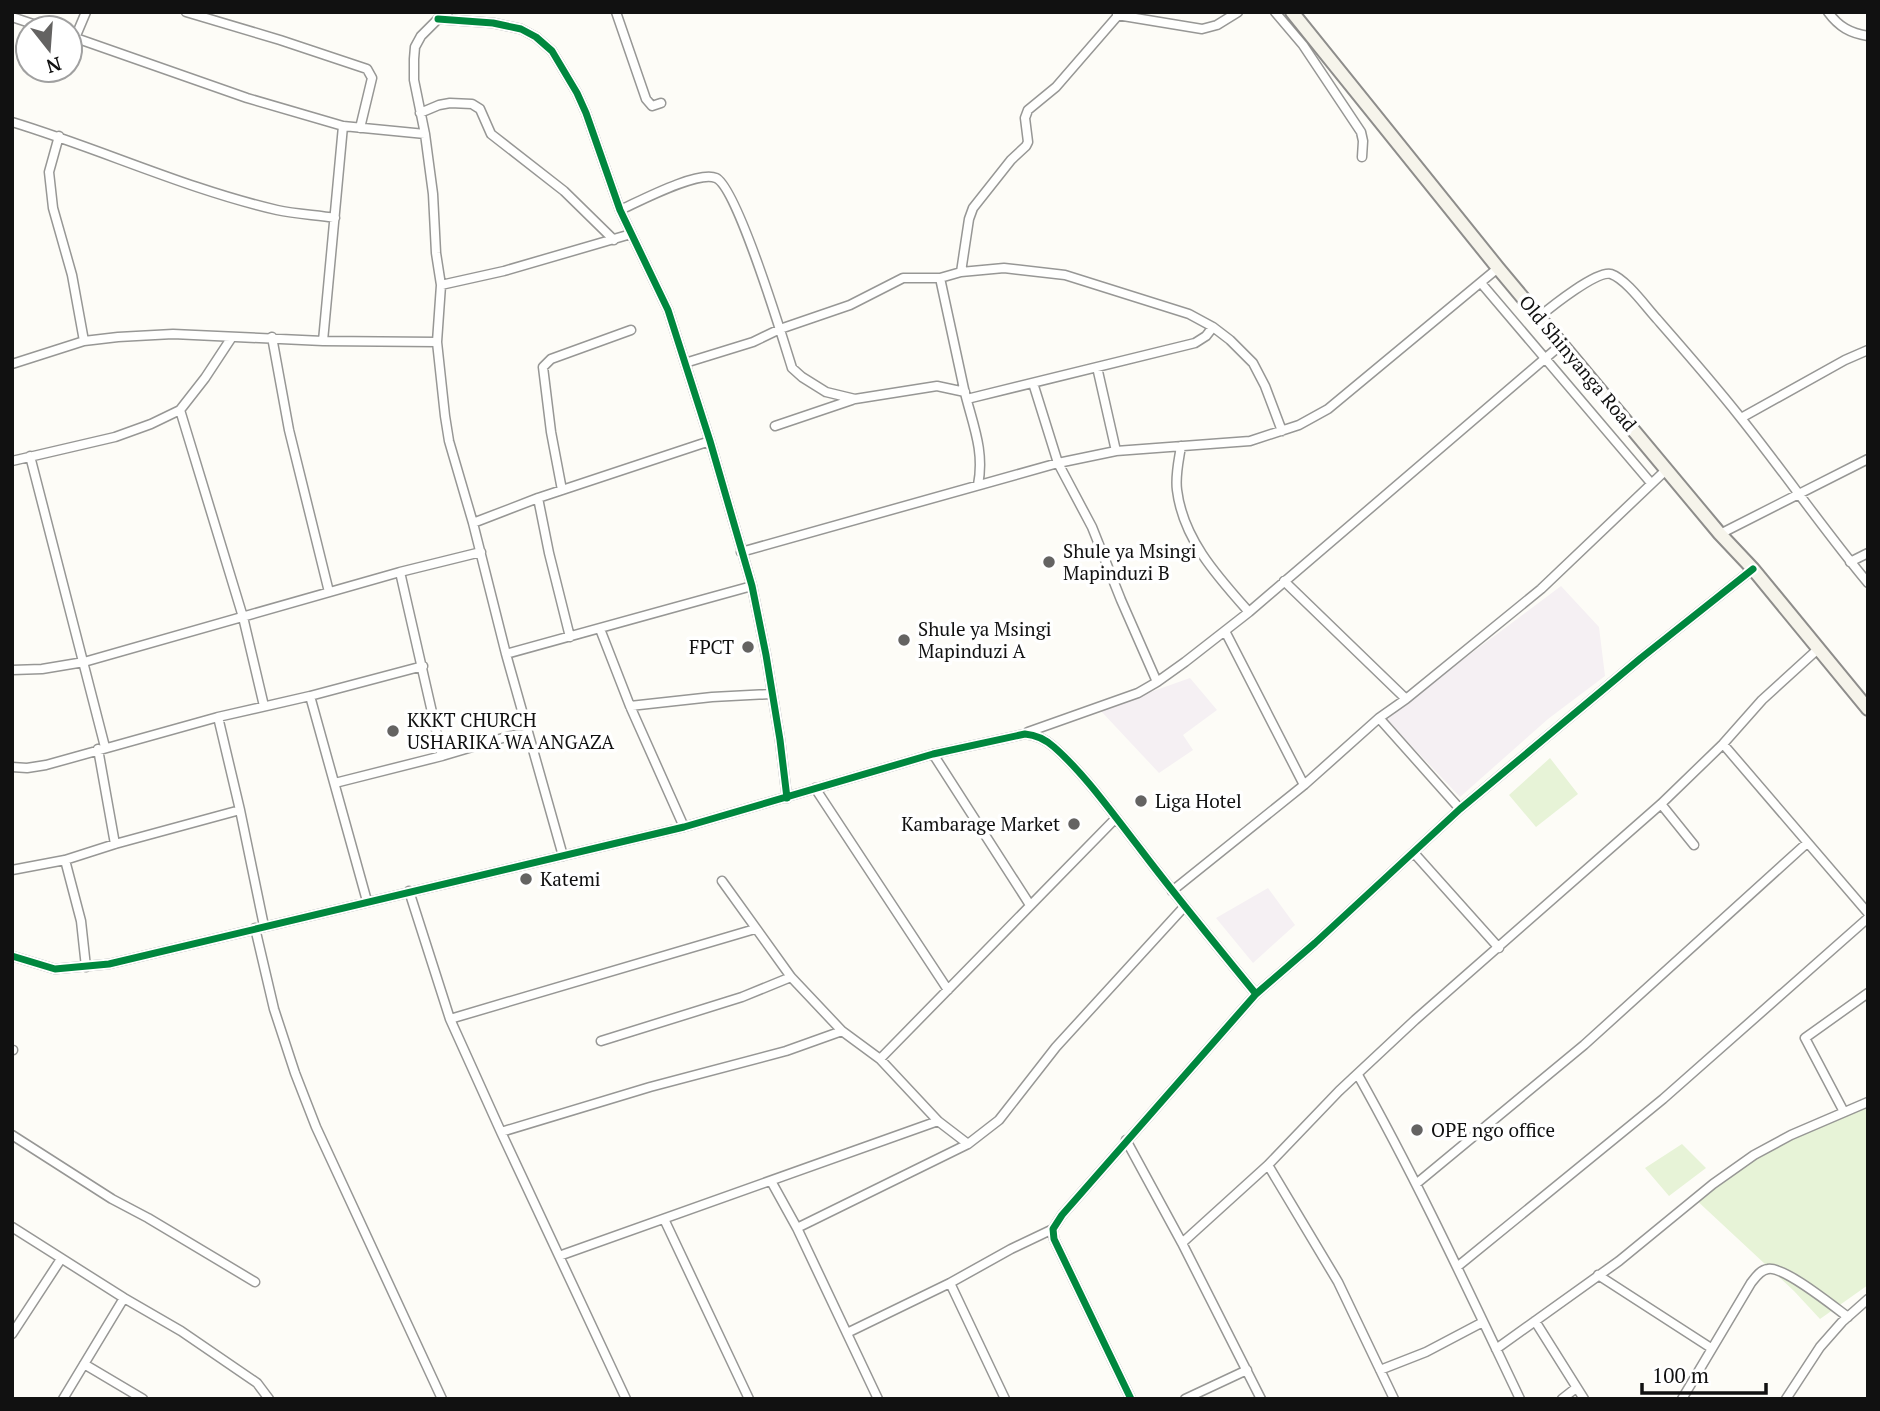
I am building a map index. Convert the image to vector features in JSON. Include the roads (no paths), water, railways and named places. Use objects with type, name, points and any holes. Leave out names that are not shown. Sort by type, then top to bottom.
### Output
[{"type":"main road","name":"Old Shinyanga Road","points":[[1292,12],[1498,268],[1868,709]]},
{"type":"street","points":[[186,12],[368,69],[372,78],[360,128]]},
{"type":"street","points":[[448,12],[421,36],[415,47],[414,80],[433,194],[436,253],[441,285],[437,342],[449,440],[563,856]]},
{"type":"street","points":[[616,12],[646,99],[652,106],[662,103]]},
{"type":"street","points":[[961,272],[973,208],[1006,166],[1026,146],[1028,142],[1025,118],[1028,110],[1056,87],[1119,14],[1202,29],[1217,25],[1238,12]]},
{"type":"street","points":[[1275,12],[1303,45],[1361,132],[1362,157]]},
{"type":"street","points":[[1828,12],[1836,23],[1849,32],[1868,36]]},
{"type":"street","points":[[438,19],[494,23],[521,29],[536,37],[552,51],[586,113],[620,210],[667,310],[710,441],[752,586],[766,655],[787,798]]},
{"type":"street","points":[[84,41],[247,98],[342,126],[425,134]]},
{"type":"street","points":[[420,113],[450,103],[472,104],[480,110],[491,134],[564,191],[614,240]]},
{"type":"street","points":[[12,121],[225,196],[280,211],[335,218]]},
{"type":"street","points":[[323,341],[342,126]]},
{"type":"street","points":[[59,136],[49,172],[53,208],[72,275],[84,341]]},
{"type":"street","points":[[620,210],[683,182],[716,177],[730,195],[746,231],[792,368],[826,392],[855,399]]},
{"type":"street","points":[[441,285],[504,271],[631,234]]},
{"type":"street","points":[[685,363],[753,342],[780,329],[850,305],[903,278],[940,278],[961,272],[1004,268],[1065,275],[1177,310],[1213,327],[1253,363],[1282,431]]},
{"type":"street","points":[[741,551],[1058,463],[1116,450],[1250,441],[1299,425],[1328,409],[1498,268]]},
{"type":"street","points":[[1539,317],[1594,278],[1604,274],[1611,274],[1627,286],[1741,418],[1868,583]]},
{"type":"street","points":[[940,278],[981,455],[978,485]]},
{"type":"street","points":[[1481,283],[1651,483]]},
{"type":"street","points":[[775,426],[855,399],[937,386],[966,395],[1033,383],[1195,343],[1213,327]]},
{"type":"street","points":[[562,491],[543,367],[551,359],[631,330]]},
{"type":"street","points":[[12,364],[84,341],[173,334],[323,341],[437,342]]},
{"type":"street","points":[[12,461],[115,437],[180,410],[232,337]]},
{"type":"street","points":[[272,337],[289,430],[329,592]]},
{"type":"street","points":[[12,956],[55,969],[109,964],[684,827],[933,754],[1025,734],[1138,693],[1157,682],[1249,612],[1562,344]]},
{"type":"street","points":[[1741,418],[1868,350]]},
{"type":"street","points":[[1097,367],[1116,450]]},
{"type":"street","points":[[1033,383],[1058,463],[1092,527],[1157,682]]},
{"type":"street","points":[[180,410],[243,617],[264,706]]},
{"type":"street","points":[[473,523],[538,498],[710,441]]},
{"type":"street","points":[[1181,446],[1177,490],[1186,528],[1220,579],[1249,612]]},
{"type":"street","points":[[30,456],[84,662],[102,748],[115,844]]},
{"type":"street","points":[[1720,534],[1868,459]]},
{"type":"street","points":[[1172,891],[1304,785],[1380,718],[1541,589],[1667,469]]},
{"type":"street","points":[[538,498],[570,637]]},
{"type":"street","points":[[12,670],[42,669],[84,662],[400,572],[481,552]]},
{"type":"street","points":[[1850,562],[1868,553]]},
{"type":"street","points":[[847,1333],[1053,1229],[1126,1140],[1256,994],[1414,853],[1460,808],[1753,569]]},
{"type":"street","points":[[400,572],[442,756]]},
{"type":"street","points":[[1284,581],[1406,699]]},
{"type":"street","points":[[506,654],[752,586]]},
{"type":"street","points":[[600,629],[630,706],[684,827]]},
{"type":"street","points":[[1225,631],[1304,785]]},
{"type":"street","points":[[1182,1243],[1268,1165],[1339,1091],[1415,1020],[1661,804],[1723,744],[1762,700],[1818,649]]},
{"type":"street","points":[[12,767],[46,765],[218,717],[423,666]]},
{"type":"street","points":[[630,706],[771,694]]},
{"type":"street","points":[[310,696],[367,901]]},
{"type":"street","points":[[218,717],[240,810],[274,1009],[295,1073],[316,1127],[442,1399]]},
{"type":"street","points":[[1380,718],[1460,808]]},
{"type":"street","points":[[335,783],[528,734]]},
{"type":"street","points":[[1025,734],[1038,736],[1068,761],[1256,994]]},
{"type":"street","points":[[1723,744],[1868,913]]},
{"type":"street","points":[[933,754],[1030,905]]},
{"type":"street","points":[[816,788],[948,990]]},
{"type":"street","points":[[1661,804],[1693,845]]},
{"type":"street","points":[[12,870],[65,860],[240,810]]},
{"type":"street","points":[[880,1059],[1116,818]]},
{"type":"street","points":[[1416,1184],[1584,1045],[1807,843]]},
{"type":"street","points":[[1414,853],[1499,948]]},
{"type":"street","points":[[65,860],[81,921],[86,967]]},
{"type":"street","points":[[722,881],[791,977],[842,1031],[880,1059],[937,1121],[968,1144]]},
{"type":"street","points":[[410,891],[450,1019],[500,1132],[626,1399]]},
{"type":"street","points":[[797,1228],[968,1144],[999,1120],[1056,1047],[1184,907]]},
{"type":"street","points":[[1457,1267],[1663,1099],[1868,918]]},
{"type":"street","points":[[450,1019],[755,929]]},
{"type":"street","points":[[601,1041],[742,997],[791,977]]},
{"type":"street","points":[[1844,1112],[1805,1038],[1868,993]]},
{"type":"street","points":[[500,1132],[650,1087],[786,1051],[842,1031]]},
{"type":"street","points":[[1358,1074],[1389,1129],[1520,1399]]},
{"type":"street","points":[[1496,1349],[1619,1261],[1713,1184],[1754,1155],[1868,1102]]},
{"type":"street","points":[[559,1256],[937,1121]]},
{"type":"street","points":[[12,1135],[112,1199],[255,1282]]},
{"type":"street","points":[[1126,1140],[1261,1399]]},
{"type":"street","points":[[1268,1165],[1338,1282],[1394,1399]]},
{"type":"street","points":[[771,1181],[797,1228],[878,1399]]},
{"type":"street","points":[[664,1219],[749,1399]]},
{"type":"street","points":[[12,1227],[181,1331],[257,1383],[270,1399]]},
{"type":"street","points":[[1053,1229],[1054,1239],[1131,1399]]},
{"type":"street","points":[[12,1334],[61,1259]]},
{"type":"street","points":[[1682,1399],[1751,1283],[1758,1274],[1768,1268],[1782,1272],[1848,1317]]},
{"type":"street","points":[[1598,1275],[1711,1348]]},
{"type":"street","points":[[950,1283],[1005,1399]]},
{"type":"street","points":[[63,1399],[124,1298]]},
{"type":"street","points":[[1786,1399],[1820,1347],[1868,1299]]},
{"type":"street","points":[[1535,1321],[1584,1399]]},
{"type":"street","points":[[1380,1370],[1426,1352],[1483,1322]]},
{"type":"street","points":[[84,1364],[143,1399]]},
{"type":"street","points":[[1185,1399],[1247,1370]]},
{"type":"street","points":[[1562,1399],[1576,1388]]},
{"type":"place","name":"Shule ya Msingi Mapinduzi B","points":[[1049,562]]},
{"type":"place","name":"Shule ya Msingi Mapinduzi A","points":[[904,640]]},
{"type":"place","name":"FPCT","points":[[748,647]]},
{"type":"place","name":"KKKT CHURCH USHARIKA WA ANGAZA","points":[[393,731]]},
{"type":"place","name":"Liga Hotel","points":[[1141,801]]},
{"type":"place","name":"Kambarage Market","points":[[1074,824]]},
{"type":"place","name":"Katemi","points":[[526,879]]},
{"type":"place","name":"OPE ngo office","points":[[1417,1130]]}]
